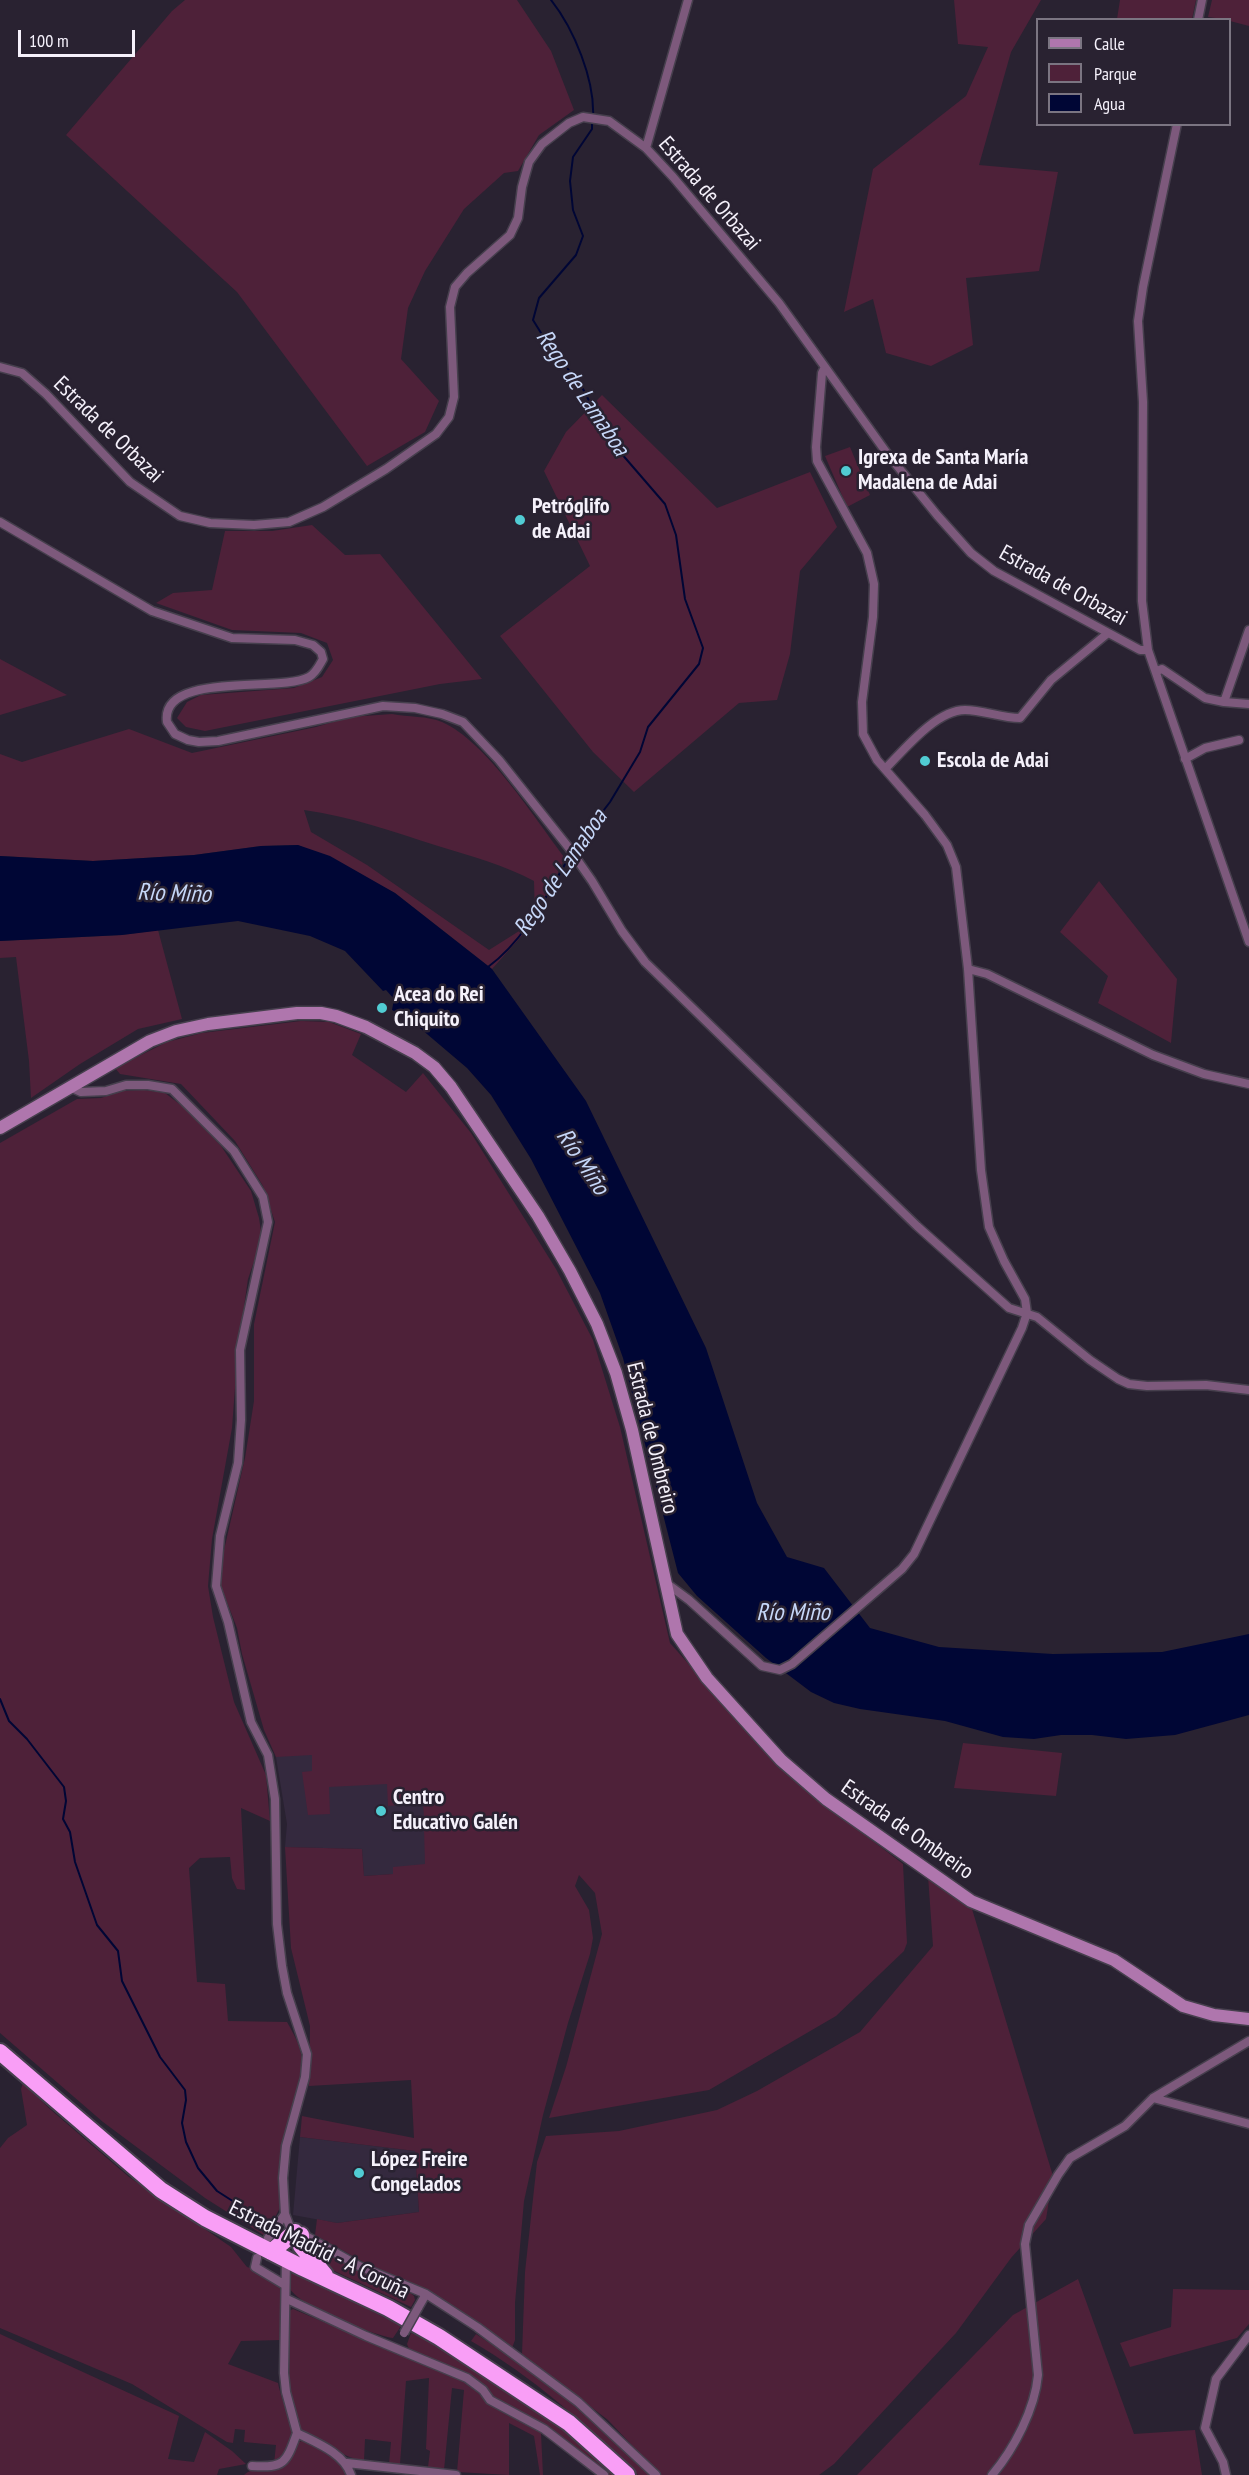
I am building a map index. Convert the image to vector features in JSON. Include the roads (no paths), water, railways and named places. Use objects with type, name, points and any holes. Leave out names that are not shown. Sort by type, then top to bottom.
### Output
[{"type":"highway","name":"Estrada Madrid - A Coruña","points":[[0,2052],[161,2190],[205,2218],[286,2260],[388,2308],[474,2359],[569,2423],[627,2475]]},
{"type":"highway","points":[[265,2249],[298,2234],[301,2246],[332,2282]]},
{"type":"street","points":[[646,148],[688,0]]},
{"type":"street","points":[[1198,18],[1202,0]]},
{"type":"street","name":"Estrada de Orbazai","points":[[0,367],[22,373],[46,394],[130,482],[180,516],[210,523],[254,525],[289,522],[324,507],[386,469],[436,434],[449,417],[454,397],[450,307],[455,287],[467,273],[510,235],[518,218],[522,187],[530,162],[542,144],[569,123],[583,117],[609,121],[646,148],[779,303],[886,452],[971,553],[994,571],[1140,650],[1147,646],[1142,600],[1143,413],[1138,321],[1143,286],[1177,126]]},
{"type":"street","points":[[665,1582],[689,1600],[762,1666],[786,1669],[902,1569],[914,1554],[1022,1328],[1026,1313],[1025,1299],[989,1227],[981,1170],[962,898],[956,867],[947,846],[925,814],[885,769],[863,734],[862,702],[873,617],[874,584],[867,553],[817,461],[822,373],[825,367]]},
{"type":"street","points":[[821,385],[833,378]]},
{"type":"street","points":[[0,522],[152,611],[232,639],[294,640],[313,645],[321,652],[323,659],[308,677],[291,682],[196,690],[178,697],[168,708],[167,722],[175,734],[188,740],[218,741],[382,706],[415,708],[464,722],[499,760],[569,848],[622,930],[658,976],[916,1226],[1009,1308],[1037,1317],[1090,1360],[1129,1384],[1206,1385],[1249,1390]]},
{"type":"street","points":[[1224,702],[1249,630]]},
{"type":"street","points":[[885,769],[924,731],[949,712],[965,710],[1020,718],[1051,680],[1108,633]]},
{"type":"street","points":[[1147,646],[1249,942]]},
{"type":"street","points":[[1157,671],[1162,669],[1205,698],[1249,704]]},
{"type":"street","points":[[1185,759],[1205,748],[1239,740]]},
{"type":"street","points":[[968,969],[987,974],[1153,1055],[1204,1074],[1249,1084]]},
{"type":"street","name":"Estrada de Ombreiro","points":[[0,1128],[150,1041],[177,1031],[297,1013],[321,1013],[366,1027],[415,1053],[434,1067],[451,1087],[538,1216],[597,1324],[616,1373],[632,1430],[678,1634],[707,1678],[781,1760],[826,1799],[971,1900],[1114,1960],[1183,2007],[1249,2019]]},
{"type":"street","points":[[70,1087],[81,1092],[106,1091],[126,1085],[148,1085],[172,1089],[234,1151],[263,1197],[268,1222],[240,1350],[241,1420],[238,1463],[220,1536],[216,1586],[228,1622],[251,1722],[268,1755],[275,1799],[277,1924],[281,1958],[287,1994],[307,2054],[305,2077],[286,2146],[283,2178],[285,2214],[290,2227],[298,2234],[359,2266],[426,2294],[477,2327],[556,2385],[656,2475]]},
{"type":"street","points":[[992,2475],[1032,2408],[1037,2391],[1038,2375],[1025,2244],[1029,2225],[1058,2175],[1070,2157],[1125,2126],[1153,2098],[1249,2041]]},
{"type":"street","points":[[1153,2098],[1249,2124]]},
{"type":"street","points":[[285,2214],[255,2267],[285,2285]]},
{"type":"street","points":[[252,2466],[274,2468],[283,2462],[297,2433],[286,2392],[284,2373],[286,2260]]},
{"type":"street","points":[[396,2348],[426,2294]]},
{"type":"street","points":[[287,2299],[467,2378],[483,2390],[490,2400],[544,2429],[604,2475]]},
{"type":"street","points":[[1226,2475],[1223,2462],[1205,2428],[1216,2379],[1249,2335]]},
{"type":"street","points":[[297,2433],[319,2444],[347,2463],[456,2475]]},
{"type":"street","points":[[347,2463],[351,2475]]},
{"type":"water","name":"Río Miño","points":[[298,845],[330,856],[395,893],[492,969],[586,1101],[706,1348],[757,1503],[787,1557],[824,1568],[870,1628],[939,1647],[1053,1654],[1162,1652],[1249,1634],[1249,1715],[1175,1735],[1126,1739],[1092,1735],[1061,1735],[1034,1739],[1003,1737],[945,1721],[860,1709],[834,1703],[811,1692],[766,1658],[697,1596],[678,1573],[623,1358],[600,1293],[531,1159],[491,1095],[467,1068],[414,1023],[392,1010],[394,999],[386,990],[383,991],[345,951],[310,936],[238,921],[122,935],[0,941],[0,856],[93,861],[194,855],[261,846]]},
{"type":"waterway","name":"Rego de Lamaboa","points":[[551,0],[568,25],[587,71],[591,87],[593,117]]},
{"type":"waterway","name":"Rego de Lamaboa","points":[[574,849],[610,802],[640,752],[648,727],[699,664],[703,648],[685,599],[676,535],[665,504],[608,438],[582,387],[546,341],[533,320],[539,298],[576,255],[583,236],[573,210],[570,181],[573,157],[592,129],[592,122]]},
{"type":"waterway","name":"Rego de Lamaboa","points":[[488,967],[514,943],[525,929],[571,854]]},
{"type":"waterway","points":[[0,1699],[9,1721],[27,1739],[64,1787],[66,1801],[63,1819],[70,1832],[75,1862],[97,1925],[118,1951],[122,1981],[160,2057],[185,2090],[186,2100],[182,2123],[186,2142],[198,2168],[217,2191],[256,2216],[262,2225]]},
{"type":"place","name":"Igrexa de Santa María Madalena de Adai","points":[[846,471]]},
{"type":"place","name":"Petróglifo de Adai","points":[[520,520]]},
{"type":"place","name":"Escola de Adai","points":[[925,761]]},
{"type":"place","name":"Acea do Rei Chiquito","points":[[382,1008]]},
{"type":"place","name":"Centro Educativo Galén","points":[[381,1811]]},
{"type":"place","name":"López Freire Congelados","points":[[359,2173]]}]
